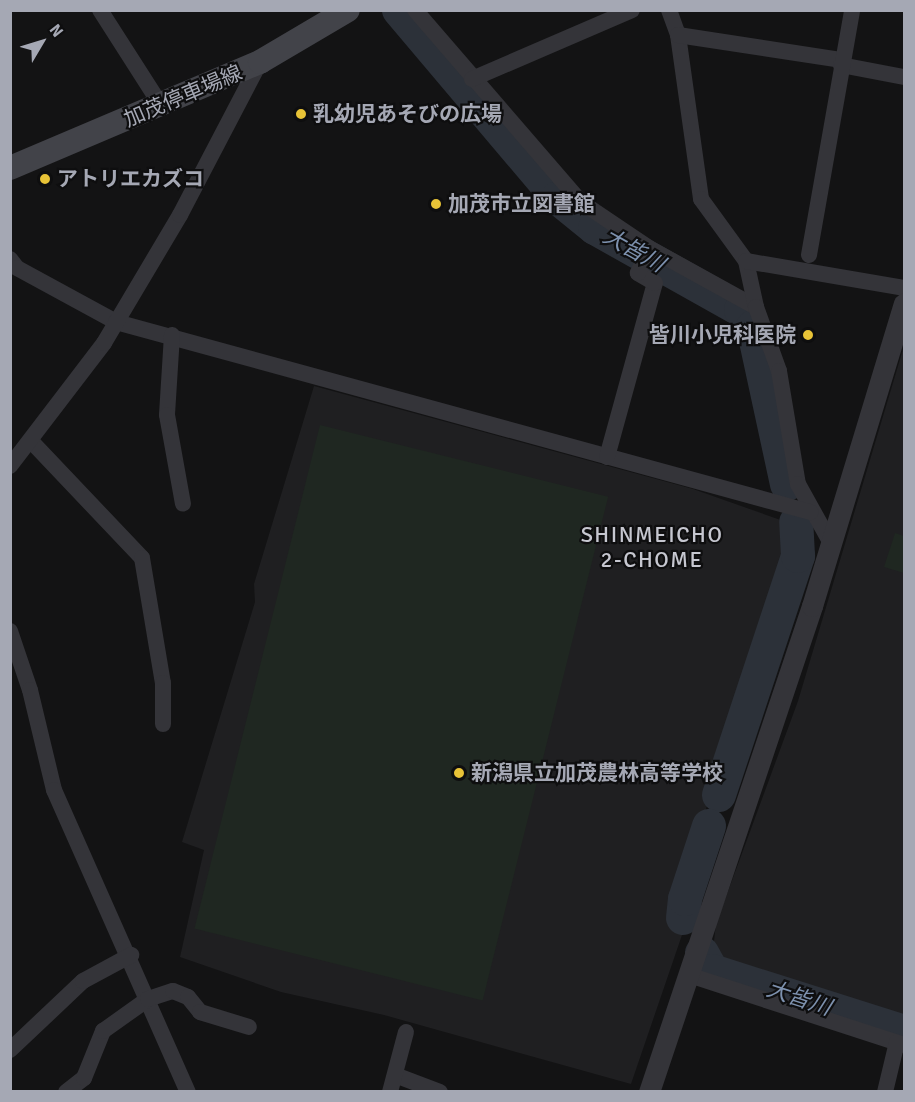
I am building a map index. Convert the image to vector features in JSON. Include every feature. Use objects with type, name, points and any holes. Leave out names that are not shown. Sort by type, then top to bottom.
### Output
[{"type":"main road","name":"加茂停車場線","points":[[10,168],[162,107],[260,62],[348,10]]},
{"type":"street","points":[[100,10],[162,107]]},
{"type":"street","points":[[415,10],[472,79],[581,202],[649,248],[756,307]]},
{"type":"street","points":[[472,79],[632,10]]},
{"type":"street","points":[[669,10],[678,35],[701,199],[746,261],[756,307],[779,371],[798,484],[810,512],[832,546]]},
{"type":"street","points":[[809,255],[852,10]]},
{"type":"street","points":[[678,35],[842,62],[904,77]]},
{"type":"street","points":[[10,466],[31,441],[116,322],[180,215],[260,62]]},
{"type":"street","points":[[607,457],[655,283],[639,273],[649,248]]},
{"type":"street","points":[[10,259],[17,268],[116,322],[172,335],[810,512]]},
{"type":"street","points":[[746,261],[904,288]]},
{"type":"street","points":[[649,1092],[832,546],[904,304]]},
{"type":"street","points":[[172,335],[167,415],[183,504]]},
{"type":"street","points":[[31,441],[142,558],[163,683],[163,724]]},
{"type":"street","points":[[10,631],[30,690],[54,790],[131,955],[188,1092]]},
{"type":"street","points":[[10,1050],[83,981],[131,955]]},
{"type":"street","points":[[689,975],[901,1043],[885,1092]]},
{"type":"street","points":[[66,1092],[84,1078],[103,1031],[148,999],[173,991],[188,997],[200,1012],[249,1027]]},
{"type":"street","points":[[390,1092],[406,1032]]},
{"type":"street","points":[[395,1075],[440,1092]]},
{"type":"shaded area","name":"新潟県立加茂農林高等学校","points":[[904,346],[904,1026],[738,973],[712,958],[716,924],[798,701]]},
{"type":"shaded area","name":"新潟県立加茂農林高等学校","points":[[314,386],[693,489],[792,524],[675,912],[682,935],[631,1084],[384,1015],[281,992],[180,957],[204,850],[182,842],[255,602],[254,584]]},
{"type":"shaded area","points":[[320,425],[608,497],[483,1000],[194,929]]},
{"type":"shaded area","points":[[895,533],[904,536],[904,573],[884,567]]},
{"type":"waterway","name":"大皆川","points":[[399,10],[558,198],[595,228],[741,310],[753,327],[787,484]]},
{"type":"waterway","name":"大皆川","points":[[719,795],[798,556],[796,522]]},
{"type":"waterway","name":"大皆川","points":[[683,918],[685,899],[709,826]]},
{"type":"waterway","name":"大皆川","points":[[702,953],[712,971],[904,1032]]},
{"type":"place","name":"乳幼児あそびの広場","points":[[301,114]]},
{"type":"place","name":"アトリエカズコ","points":[[45,179]]},
{"type":"place","name":"加茂市立図書館","points":[[436,204]]},
{"type":"place","name":"皆川小児科医院","points":[[808,335]]},
{"type":"place","name":"新潟県立加茂農林高等学校","points":[[459,773]]},
{"type":"district","name":"SHINMEICHO 2-CHOME","points":[[652,546]]}]
